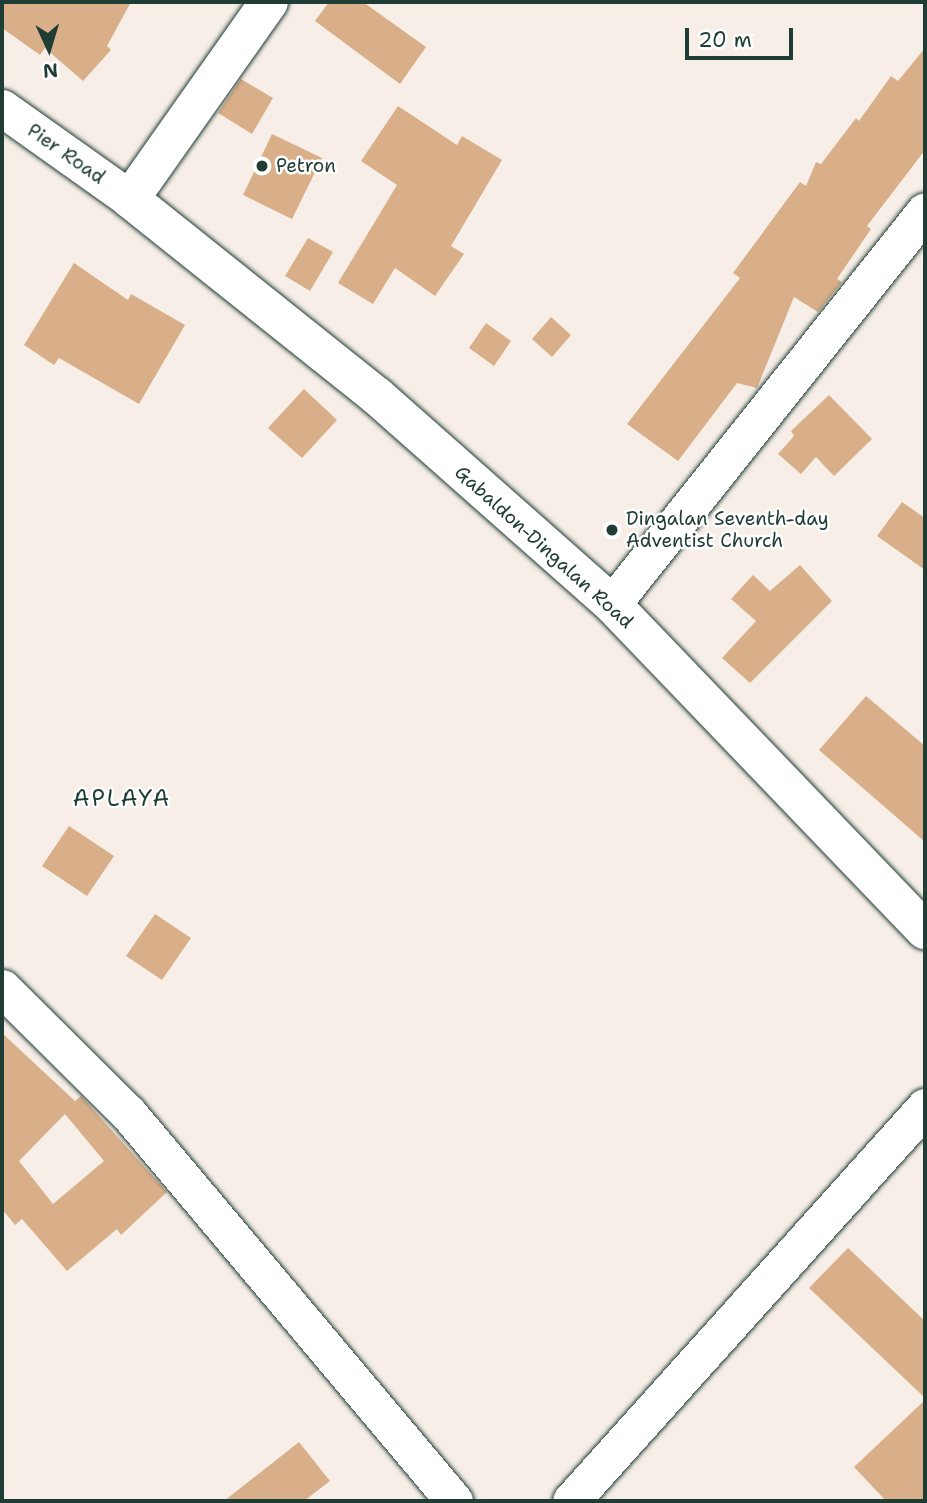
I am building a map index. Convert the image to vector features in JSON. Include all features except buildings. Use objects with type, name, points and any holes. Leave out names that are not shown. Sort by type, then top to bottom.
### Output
[{"type":"main road","points":[[130,199],[269,2]]},
{"type":"main road","name":"Gabaldon-Dingalan Road","points":[[130,199],[377,396],[612,604],[925,930]]},
{"type":"street","name":"Pier Road","points":[[2,108],[130,199]]},
{"type":"street","points":[[612,604],[925,211]]},
{"type":"street","points":[[2,988],[128,1113],[454,1501]]},
{"type":"street","points":[[571,1501],[925,1108]]},
{"type":"place","name":"Petron","points":[[262,166]]},
{"type":"place","name":"Dingalan Seventh-day Adventist Church","points":[[612,530]]},
{"type":"district","name":"APLAYA","points":[[122,798]]}]
